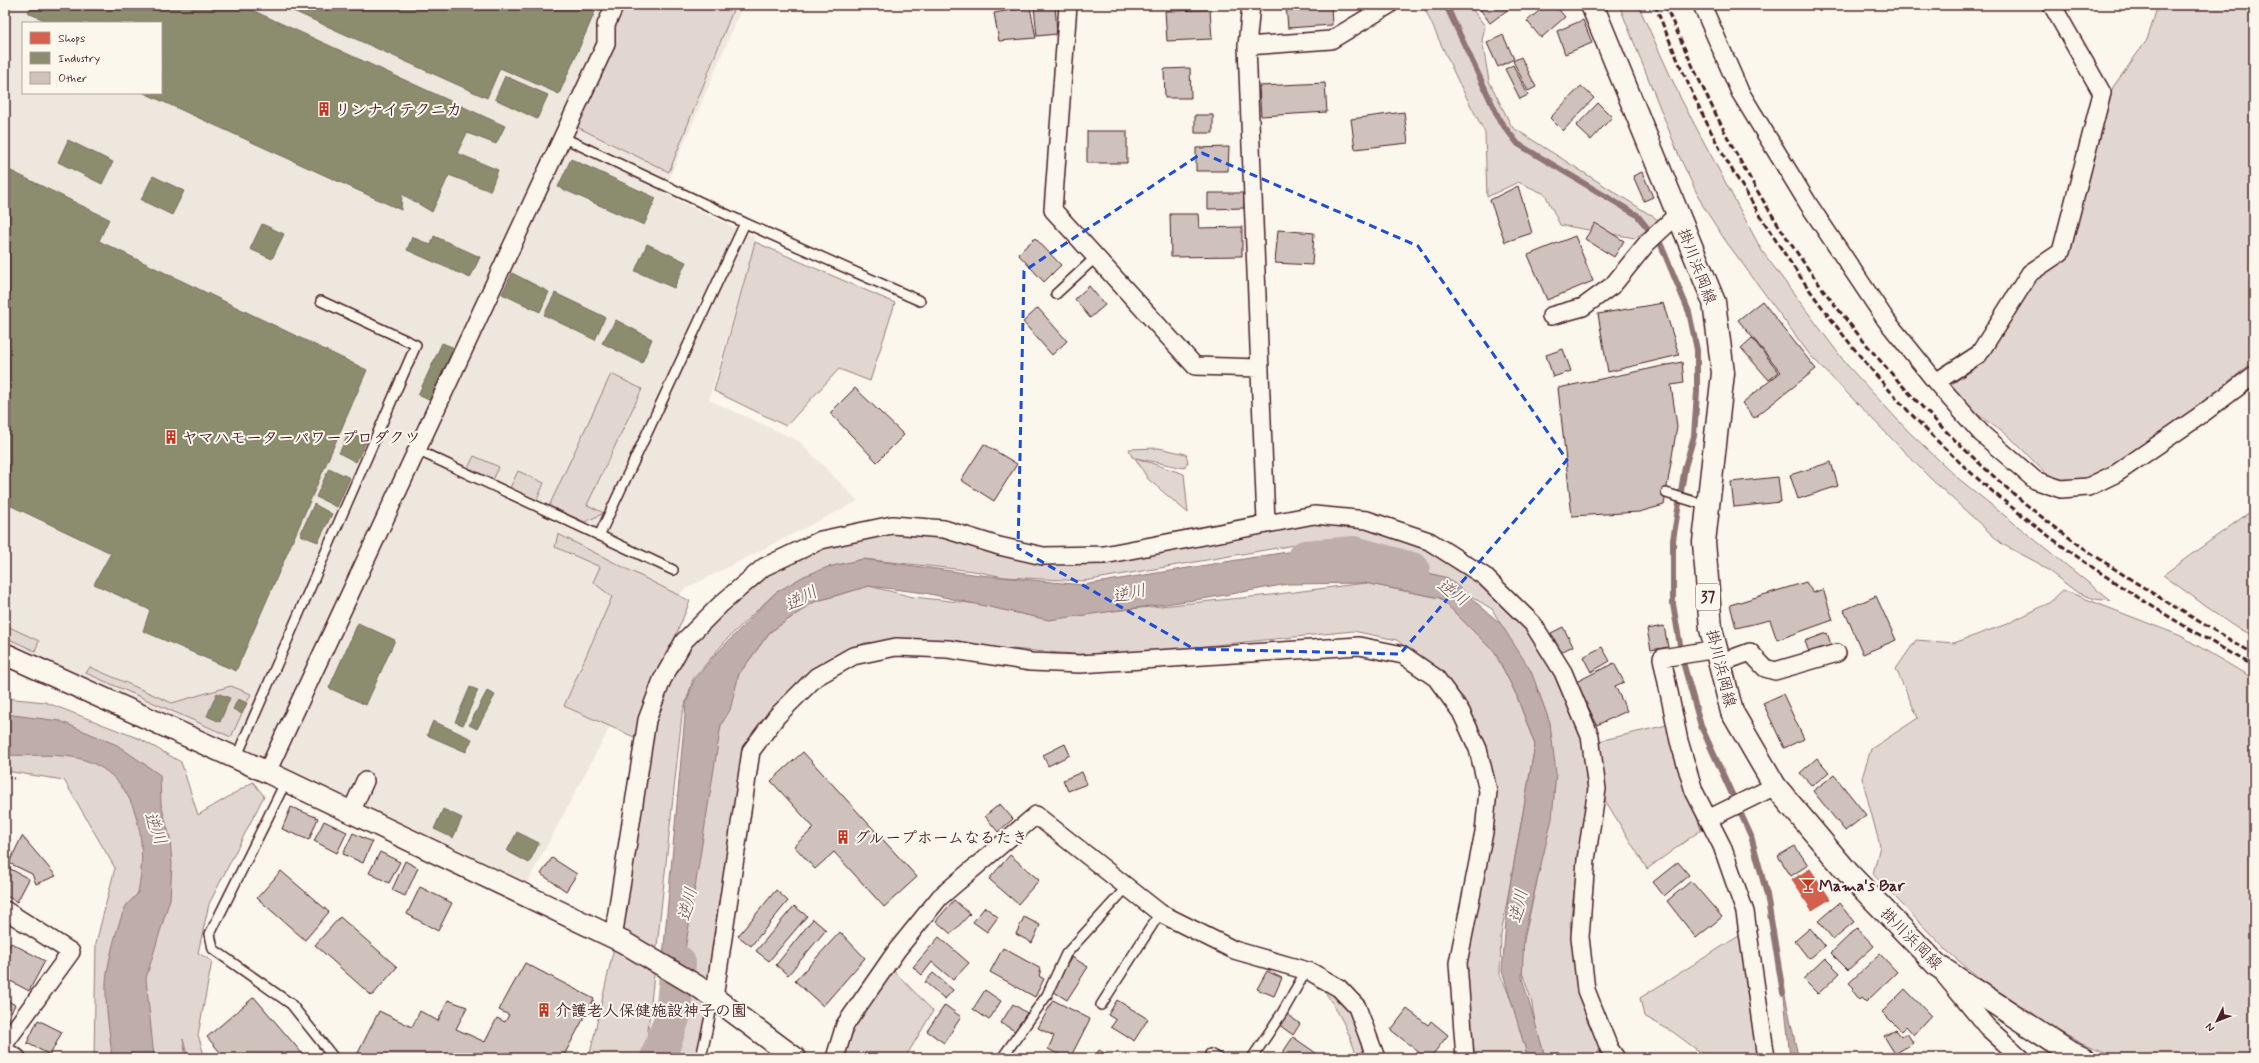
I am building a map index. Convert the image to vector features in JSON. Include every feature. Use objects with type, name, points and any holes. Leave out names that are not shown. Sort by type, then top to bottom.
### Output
[{"type":"main road","name":"掛川浜岡線","points":[[1592,5],[1672,219],[1714,302],[1723,373],[1699,503],[1704,542],[1711,629],[1732,712],[1775,786],[1849,874],[1938,966],[2068,1051],[2083,1058]]},
{"type":"street","points":[[267,772],[606,44],[606,25],[615,5]]},
{"type":"street","points":[[1068,5],[1053,210],[1195,366],[1260,368]]},
{"type":"street","points":[[1251,5],[1248,46],[1266,522]]},
{"type":"street","points":[[1248,46],[1331,40],[1389,5]]},
{"type":"street","points":[[1702,5],[1740,92],[1809,205],[1886,320],[1936,382],[1982,434],[2035,480],[2061,489],[2088,487],[2117,473],[2198,417],[2254,375]]},
{"type":"street","points":[[1936,382],[1979,354],[2030,272],[2061,252],[2102,93],[2052,5]]},
{"type":"street","points":[[1551,316],[1583,307],[1613,285],[1647,244],[1672,219]]},
{"type":"street","points":[[618,940],[646,726],[662,680],[684,641],[721,604],[764,567],[821,540],[892,526],[944,529],[999,546],[1043,556],[1104,555],[1266,522],[1314,515],[1367,520],[1429,541],[1484,576],[1533,624],[1563,672],[1590,736],[1597,789],[1586,860],[1580,936],[1586,990],[1609,1048],[1616,1058]]},
{"type":"street","points":[[708,993],[750,751],[777,716],[816,677],[853,656],[896,647],[940,649],[1031,662],[1080,664],[1359,646],[1403,654],[1436,678],[1461,712],[1478,749],[1488,791],[1484,832],[1458,963],[1465,1058]]},
{"type":"street","points":[[1766,1058],[1745,912],[1722,846],[1715,815],[1694,791],[1680,741],[1662,658],[1695,652],[1719,656],[1750,652],[1765,668],[1775,671],[1837,653]]},
{"type":"street","points":[[5,654],[267,772],[618,940],[708,993],[795,1058]]},
{"type":"street","points":[[351,812],[365,781]]},
{"type":"street","points":[[1715,815],[1775,786]]},
{"type":"street","points":[[835,1058],[845,1025],[897,950],[940,897],[1036,815],[1160,913],[1234,950],[1306,971],[1339,988],[1357,1007],[1376,1058]]},
{"type":"street","points":[[5,910],[71,952],[5,1043]]},
{"type":"street","points":[[1938,966],[1987,1027],[2021,1058]]},
{"type":"street","points":[[5,1051],[17,1058]]},
{"type":"lane","points":[[562,138],[745,223],[920,301]]},
{"type":"lane","points":[[600,536],[745,223]]},
{"type":"lane","points":[[1056,294],[1096,257]]},
{"type":"lane","points":[[236,758],[416,345],[321,301]]},
{"type":"lane","points":[[417,450],[673,570]]},
{"type":"lane","points":[[1667,493],[1699,503]]},
{"type":"lane","points":[[286,782],[210,934],[213,949],[291,1004],[334,1058]]},
{"type":"lane","points":[[1002,1058],[1047,995],[1066,954],[1127,887]]},
{"type":"lane","points":[[1101,1005],[1160,913]]},
{"type":"lane","points":[[1252,1058],[1282,1013],[1306,971]]},
{"type":"lane","points":[[701,1058],[708,993]]},
{"type":"lane","points":[[1210,1054],[1218,1058]]},
{"type":"path","points":[[5,777],[17,779]]},
{"type":"highlighted area","points":[[1202,153],[1418,246],[1567,460],[1400,654],[1194,649],[1018,548],[1024,271]]},
{"type":"shaded area","points":[[5,5],[743,5],[663,193],[756,238],[709,400],[799,441],[858,501],[683,590],[527,883],[5,646]]},
{"type":"shaded area","points":[[621,5],[735,5],[669,172],[573,125]]},
{"type":"shaded area","points":[[1423,5],[1469,5],[1485,26],[1482,40],[1489,81],[1512,127],[1660,221],[1635,238],[1560,225],[1545,194],[1518,182],[1487,197],[1485,133],[1458,81]]},
{"type":"shaded area","points":[[1619,5],[1638,5],[1681,99],[1762,251],[1847,365],[1908,431],[1959,479],[2111,601],[2095,599],[2078,593],[2038,563],[2002,544],[1931,479],[1810,355],[1725,240],[1703,206],[1680,158]]},
{"type":"shaded area","points":[[2158,5],[2254,5],[2254,361],[2117,473],[2061,489],[2011,438],[1943,390],[1983,363],[2030,273],[2061,252],[2113,87],[2147,40]]},
{"type":"shaded area","points":[[755,242],[895,303],[870,381],[839,369],[786,426],[714,391]]},
{"type":"shaded area","points":[[611,374],[642,389],[587,505],[604,513],[585,522],[549,506]]},
{"type":"shaded area","points":[[1159,448],[1186,454],[1188,462],[1184,468],[1136,458],[1184,474],[1188,513],[1148,479],[1135,458],[1132,457],[1129,449]]},
{"type":"shaded area","points":[[474,456],[499,467],[493,480],[468,468]]},
{"type":"shaded area","points":[[518,471],[544,483],[537,500],[510,488]]},
{"type":"shaded area","points":[[2254,509],[2254,636],[2232,625],[2163,575]]},
{"type":"shaded area","points":[[1348,522],[1413,542],[1463,569],[1524,622],[1544,646],[1585,737],[1592,790],[1577,867],[1570,924],[1587,1021],[1610,1058],[1548,1058],[1544,1053],[1537,1033],[1531,999],[1522,972],[1523,945],[1539,872],[1550,723],[1537,688],[1492,609],[1436,575],[1306,543],[1084,581],[1004,577],[974,571],[863,559],[775,593],[728,638],[693,679],[682,715],[645,1058],[589,1058],[617,934],[650,723],[687,641],[765,570],[813,546],[898,530],[944,536],[1038,560],[1308,524]]},
{"type":"shaded area","points":[[558,534],[690,601],[634,737],[564,706],[612,597],[593,582],[600,567],[555,547]]},
{"type":"shaded area","points":[[1365,583],[1440,598],[1495,653],[1516,694],[1535,745],[1501,935],[1500,974],[1513,1004],[1528,1058],[1465,1058],[1465,959],[1495,778],[1464,698],[1397,640],[1353,631],[1118,655],[1072,654],[913,641],[864,643],[817,670],[747,747],[701,1058],[647,1058],[721,725],[739,674],[770,632],[814,602],[869,586],[913,597],[978,604],[1040,618],[1271,595]]},
{"type":"shaded area","points":[[2063,590],[2181,636],[2254,679],[2254,1058],[2121,1058],[2081,1043],[2005,1000],[1946,950],[1873,874],[1880,846],[1862,778],[1871,749],[1918,718],[1896,669],[1916,640],[1954,643],[2007,624],[2049,603]]},
{"type":"shaded area","points":[[5,625],[39,641],[35,651],[5,637]]},
{"type":"shaded area","points":[[90,667],[172,703],[231,686],[251,694],[231,737],[86,673]]},
{"type":"shaded area","points":[[5,698],[45,702],[140,739],[181,762],[198,815],[253,782],[264,796],[209,904],[198,953],[212,961],[198,1035],[205,1058],[188,1058],[183,1039],[186,1058],[94,1058],[96,943],[115,868],[64,780],[5,771]]},
{"type":"shaded area","points":[[1667,725],[1701,830],[1647,869],[1605,800],[1599,741]]},
{"type":"shaded area","points":[[1742,934],[1758,1058],[1708,1058],[1673,1032],[1644,1016],[1640,998]]},
{"type":"shaded area","points":[[893,970],[933,1011],[905,1058],[844,1058],[855,1025]]},
{"type":"shaded area","points":[[1330,988],[1350,1010],[1365,1058],[1357,1058],[1351,1039],[1343,1022],[1323,989]]},
{"type":"water","points":[[1324,546],[1448,578],[1501,624],[1531,671],[1550,723],[1556,773],[1552,819],[1524,935],[1522,978],[1544,1053],[1548,1058],[1528,1058],[1502,970],[1508,897],[1535,745],[1516,694],[1495,653],[1440,598],[1365,583],[1288,584],[1208,598],[1049,620],[925,593],[869,586],[814,602],[770,632],[739,674],[730,710],[721,725],[679,988],[663,1058],[647,1058],[661,979],[686,704],[694,680],[715,655],[775,593],[804,576],[828,567],[863,559],[980,575],[1083,585]]},
{"type":"water","points":[[5,714],[60,721],[117,745],[160,775],[161,804],[170,838],[172,864],[170,899],[146,978],[154,1058],[112,1058],[107,1010],[106,982],[113,943],[126,906],[138,892],[141,871],[139,828],[134,808],[124,790],[111,775],[94,764],[64,756],[5,755]]},
{"type":"water","points":[[1783,986],[1797,1051],[1799,1058],[1790,1058]]},
{"type":"building: Shops","points":[[1810,869],[1830,899],[1812,910],[1792,880]]},
{"type":"building: Industry","name":"リンナイテクニカ","points":[[32,5],[241,5],[505,126],[496,144],[467,133],[457,153],[498,170],[490,191],[449,175],[432,212],[402,194],[401,210],[146,94],[162,94],[162,22],[49,22],[28,13]]},
{"type":"building: Industry","name":"リンナイテクニカ","points":[[280,5],[598,5],[559,94],[500,68],[487,98]]},
{"type":"building: Industry","points":[[505,76],[548,95],[537,119],[495,99]]},
{"type":"building: Industry","points":[[68,140],[113,162],[102,184],[58,162]]},
{"type":"building: Industry","points":[[571,159],[656,198],[644,225],[558,187]]},
{"type":"building: Industry","name":"ヤマハモーターパワープロダクツ","points":[[5,168],[109,219],[99,241],[367,370],[236,671],[143,631],[150,610],[94,584],[111,553],[5,503]]},
{"type":"building: Industry","points":[[153,176],[184,191],[172,215],[141,200]]},
{"type":"building: Industry","points":[[262,224],[284,234],[272,259],[250,249]]},
{"type":"building: Industry","points":[[434,236],[480,257],[470,278],[407,250],[412,237],[431,245]]},
{"type":"building: Industry","points":[[647,244],[686,262],[674,288],[635,271]]},
{"type":"building: Industry","points":[[512,273],[549,292],[540,312],[502,294]]},
{"type":"building: Industry","points":[[555,293],[605,317],[595,340],[544,315]]},
{"type":"building: Industry","points":[[616,320],[652,339],[642,363],[602,343]]},
{"type":"building: Industry","points":[[442,343],[455,348],[431,401],[418,395]]},
{"type":"building: Industry","points":[[350,431],[367,440],[356,462],[339,453]]},
{"type":"building: Industry","points":[[329,468],[350,478],[337,507],[316,497]]},
{"type":"building: Industry","points":[[314,504],[332,514],[318,542],[300,535]]},
{"type":"building: Industry","points":[[358,623],[395,640],[366,705],[329,688]]},
{"type":"building: Industry","points":[[470,687],[478,690],[463,725],[455,722]]},
{"type":"building: Industry","points":[[487,691],[495,695],[477,729],[469,725]]},
{"type":"building: Industry","points":[[217,693],[230,698],[220,722],[207,716]]},
{"type":"building: Industry","points":[[238,699],[247,703],[242,714],[233,709]]},
{"type":"building: Industry","points":[[433,721],[472,739],[466,752],[427,735]]},
{"type":"building: Industry","points":[[443,809],[462,818],[453,838],[434,829]]},
{"type":"building: Industry","points":[[517,832],[539,843],[529,863],[507,851]]},
{"type":"building: Other","points":[[1055,5],[1057,34],[1037,36],[1034,6]]},
{"type":"building: Other","points":[[1270,5],[1331,5],[1332,25],[1288,28],[1286,6],[1270,7]]},
{"type":"building: Other","points":[[1477,5],[1514,5],[1490,23]]},
{"type":"building: Other","points":[[1546,5],[1555,5],[1565,17],[1541,38],[1527,21]]},
{"type":"building: Other","points":[[1030,7],[1036,38],[999,41],[994,13]]},
{"type":"building: Other","points":[[1210,10],[1212,39],[1167,41],[1165,11]]},
{"type":"building: Other","points":[[1583,20],[1592,43],[1565,54],[1557,31]]},
{"type":"building: Other","points":[[1503,35],[1514,59],[1498,67],[1487,43]]},
{"type":"building: Other","points":[[1521,57],[1536,87],[1528,91],[1513,61]]},
{"type":"building: Other","points":[[1513,65],[1528,95],[1520,99],[1505,69]]},
{"type":"building: Other","points":[[1190,68],[1191,98],[1165,98],[1164,69]]},
{"type":"building: Other","points":[[1325,83],[1327,112],[1261,116],[1259,86]]},
{"type":"building: Other","points":[[1581,86],[1594,98],[1563,131],[1550,118]]},
{"type":"building: Other","points":[[1598,103],[1612,117],[1591,140],[1576,126]]},
{"type":"building: Other","points":[[1404,112],[1408,143],[1355,149],[1351,119]]},
{"type":"building: Other","points":[[1195,115],[1213,115],[1213,133],[1195,133]]},
{"type":"building: Other","points":[[1087,131],[1127,131],[1127,163],[1087,163]]},
{"type":"building: Other","points":[[1229,147],[1228,171],[1196,171],[1196,148]]},
{"type":"building: Other","points":[[1642,172],[1653,197],[1644,201],[1633,176]]},
{"type":"building: Other","points":[[1518,186],[1532,233],[1505,242],[1490,200]]},
{"type":"building: Other","points":[[1208,193],[1244,193],[1244,208],[1208,209]]},
{"type":"building: Other","points":[[1170,214],[1198,214],[1199,228],[1242,227],[1242,256],[1171,257]]},
{"type":"building: Other","points":[[1595,223],[1624,241],[1614,257],[1585,239]]},
{"type":"building: Other","points":[[1278,230],[1314,233],[1312,265],[1275,263]]},
{"type":"building: Other","points":[[1575,236],[1593,281],[1547,300],[1528,255]]},
{"type":"building: Other","points":[[1035,238],[1061,265],[1044,282],[1018,254]]},
{"type":"building: Other","points":[[1089,286],[1105,305],[1090,318],[1075,299]]},
{"type":"building: Other","points":[[1762,301],[1816,369],[1754,418],[1742,403],[1781,372],[1738,320]]},
{"type":"building: Other","points":[[1663,303],[1679,355],[1608,372],[1598,314]]},
{"type":"building: Other","points":[[1038,308],[1067,341],[1052,355],[1023,322]]},
{"type":"building: Other","points":[[1752,338],[1779,372],[1769,380],[1741,348]]},
{"type":"building: Other","points":[[1563,349],[1571,371],[1553,377],[1546,355]]},
{"type":"building: Other","points":[[1682,362],[1684,383],[1671,385],[1677,426],[1664,505],[1639,512],[1572,516],[1558,388]]},
{"type":"building: Other","points":[[855,388],[904,435],[877,462],[830,413]]},
{"type":"building: Other","points":[[984,444],[1017,464],[994,501],[961,480]]},
{"type":"building: Other","points":[[1831,462],[1838,486],[1798,499],[1790,475]]},
{"type":"building: Other","points":[[1778,477],[1781,502],[1734,507],[1731,482]]},
{"type":"building: Other","points":[[1806,582],[1813,593],[1823,589],[1833,620],[1777,640],[1770,620],[1736,628],[1730,605]]},
{"type":"building: Other","points":[[1876,596],[1896,640],[1863,654],[1844,610]]},
{"type":"building: Other","points":[[1664,626],[1668,647],[1651,650],[1647,629]]},
{"type":"building: Other","points":[[1563,627],[1573,646],[1561,652],[1551,633]]},
{"type":"building: Other","points":[[1827,633],[1833,650],[1811,658],[1805,641]]},
{"type":"building: Other","points":[[1602,647],[1610,661],[1591,672],[1583,657]]},
{"type":"building: Other","points":[[1614,663],[1624,682],[1615,686],[1627,711],[1597,725],[1576,682]]},
{"type":"building: Other","points":[[1783,694],[1804,739],[1784,748],[1763,703]]},
{"type":"building: Other","points":[[1065,744],[1070,755],[1048,766],[1043,755]]},
{"type":"building: Other","name":"グループホームなるたき","points":[[803,752],[917,877],[884,907],[834,852],[815,869],[794,846],[814,828],[771,781]]},
{"type":"building: Other","points":[[1817,758],[1829,772],[1812,786],[1800,773]]},
{"type":"building: Other","points":[[1082,772],[1087,784],[1068,791],[1063,780]]},
{"type":"building: Other","points":[[1834,775],[1866,815],[1845,831],[1813,791]]},
{"type":"building: Other","points":[[1000,804],[1013,819],[998,832],[985,816]]},
{"type":"building: Other","points":[[291,807],[318,818],[309,840],[282,829]]},
{"type":"building: Other","points":[[324,821],[347,832],[337,853],[314,841]]},
{"type":"building: Other","points":[[353,833],[372,842],[363,863],[343,854]]},
{"type":"building: Other","points":[[22,836],[56,876],[36,884],[32,874],[9,863]]},
{"type":"building: Other","points":[[1795,846],[1808,865],[1791,876],[1778,856]]},
{"type":"building: Other","points":[[380,852],[400,862],[389,883],[369,873]]},
{"type":"building: Other","points":[[1010,855],[1039,880],[1018,904],[989,879]]},
{"type":"building: Other","points":[[552,858],[577,874],[566,891],[541,874]]},
{"type":"building: Other","points":[[405,861],[418,868],[405,896],[392,890]]},
{"type":"building: Other","points":[[1678,862],[1689,875],[1664,896],[1653,882]]},
{"type":"building: Other","points":[[5,866],[29,879],[17,902],[5,895]]},
{"type":"building: Other","points":[[281,871],[329,912],[305,940],[257,898]]},
{"type":"building: Other","points":[[1691,881],[1722,917],[1696,938],[1667,901]]},
{"type":"building: Other","points":[[420,887],[452,903],[438,931],[407,914]]},
{"type":"building: Other","points":[[776,890],[788,901],[751,946],[738,936]]},
{"type":"building: Other","points":[[954,900],[970,914],[951,934],[936,921]]},
{"type":"building: Other","points":[[1839,903],[1854,922],[1833,939],[1818,921]]},
{"type":"building: Other","points":[[794,906],[807,916],[769,961],[756,951]]},
{"type":"building: Other","points":[[985,907],[998,917],[987,932],[973,922]]},
{"type":"building: Other","points":[[340,917],[397,967],[372,996],[315,945]]},
{"type":"building: Other","points":[[1024,917],[1040,925],[1032,943],[1016,934]]},
{"type":"building: Other","points":[[813,919],[826,930],[788,975],[776,965]]},
{"type":"building: Other","points":[[1810,928],[1825,946],[1809,959],[1795,941]]},
{"type":"building: Other","points":[[1857,928],[1874,946],[1848,970],[1831,953]]},
{"type":"building: Other","points":[[840,932],[865,958],[823,1006],[795,981]]},
{"type":"building: Other","points":[[939,937],[969,963],[953,980],[932,962],[922,975],[913,967]]},
{"type":"building: Other","points":[[11,943],[45,961],[29,991],[5,978],[5,954]]},
{"type":"building: Other","points":[[1003,948],[1041,969],[1039,976],[1044,979],[1035,997],[990,972]]},
{"type":"building: Other","points":[[1880,954],[1897,972],[1866,1002],[1862,998],[1860,1000],[1852,990],[1854,988],[1849,983]]},
{"type":"building: Other","points":[[1072,957],[1088,967],[1067,1000],[1051,990]]},
{"type":"building: Other","points":[[1825,958],[1840,973],[1818,994],[1803,979]]},
{"type":"building: Other","name":"介護老人保健施設神子の園","points":[[525,963],[594,999],[563,1057],[573,1058],[356,1057],[379,1011],[412,1027],[420,1011],[438,1021],[448,1000],[467,1007],[456,1029],[485,1042],[497,1018],[505,1022],[509,1015],[499,1010]]},
{"type":"building: Other","points":[[1267,971],[1282,978],[1274,996],[1257,989]]},
{"type":"building: Other","points":[[933,973],[953,990],[945,999],[925,982]]},
{"type":"building: Other","points":[[1905,989],[1931,1016],[1914,1035],[1906,1026],[1901,1031],[1882,1012]]},
{"type":"building: Other","points":[[985,990],[1001,1001],[989,1020],[973,1009]]},
{"type":"building: Other","points":[[254,997],[306,1058],[225,1058],[207,1037]]},
{"type":"building: Other","points":[[5,999],[15,1005],[5,1023]]},
{"type":"building: Other","points":[[1053,1000],[1090,1019],[1070,1058],[1066,1058],[1048,1049],[1054,1036],[1038,1028]]},
{"type":"building: Other","points":[[1117,1000],[1148,1019],[1134,1041],[1111,1027],[1116,1020],[1108,1015]]},
{"type":"building: Other","points":[[1013,1004],[1027,1013],[1015,1031],[1001,1023]]},
{"type":"building: Other","points":[[945,1005],[961,1017],[944,1043],[927,1031]]},
{"type":"building: Other","points":[[1407,1009],[1428,1025],[1431,1021],[1448,1035],[1430,1058],[1426,1058],[1391,1030]]},
{"type":"building: Other","points":[[1286,1013],[1300,1024],[1293,1035],[1278,1024]]},
{"type":"building: Other","points":[[38,1020],[62,1032],[50,1055],[27,1043]]},
{"type":"building: Other","points":[[1896,1030],[1901,1036],[1907,1033],[1913,1043],[1895,1054],[1884,1036]]},
{"type":"building: Other","points":[[1293,1037],[1323,1058],[1279,1058]]},
{"type":"building: Other","points":[[1099,1050],[1113,1058],[1094,1058]]},
{"type":"waterway","points":[[1446,5],[1500,121],[1518,144],[1637,215],[1661,245],[1689,312],[1697,350],[1697,392],[1694,436],[1685,467],[1673,540],[1673,604],[1683,662],[1701,726],[1751,836],[1767,895],[1783,993]]},
{"type":"waterway","name":"逆川","points":[[1305,558],[1354,554],[1412,570]]},
{"type":"waterway","name":"逆川","points":[[658,1058],[673,1015],[678,963]]},
{"type":"railway","points":[[1655,5],[1693,95],[1710,130],[1735,175],[1778,244],[1806,285],[1867,365],[1901,403],[1935,439],[1971,473],[2067,550],[2128,591],[2254,666]]},
{"type":"railway","points":[[1665,5],[1703,88],[1730,142],[1760,195],[1801,259],[1828,296],[1885,367],[1981,465],[2042,517],[2100,559],[2254,654]]},
{"type":"place","name":"リンナイテクニカ","points":[[324,109]]},
{"type":"place","name":"ヤマハモーターパワープロダクツ","points":[[171,437]]},
{"type":"place","name":"グループホームなるたき","points":[[843,837]]},
{"type":"place","name":"Mama's Bar","points":[[1808,885]]},
{"type":"place","name":"介護老人保健施設神子の園","points":[[544,1010]]}]
